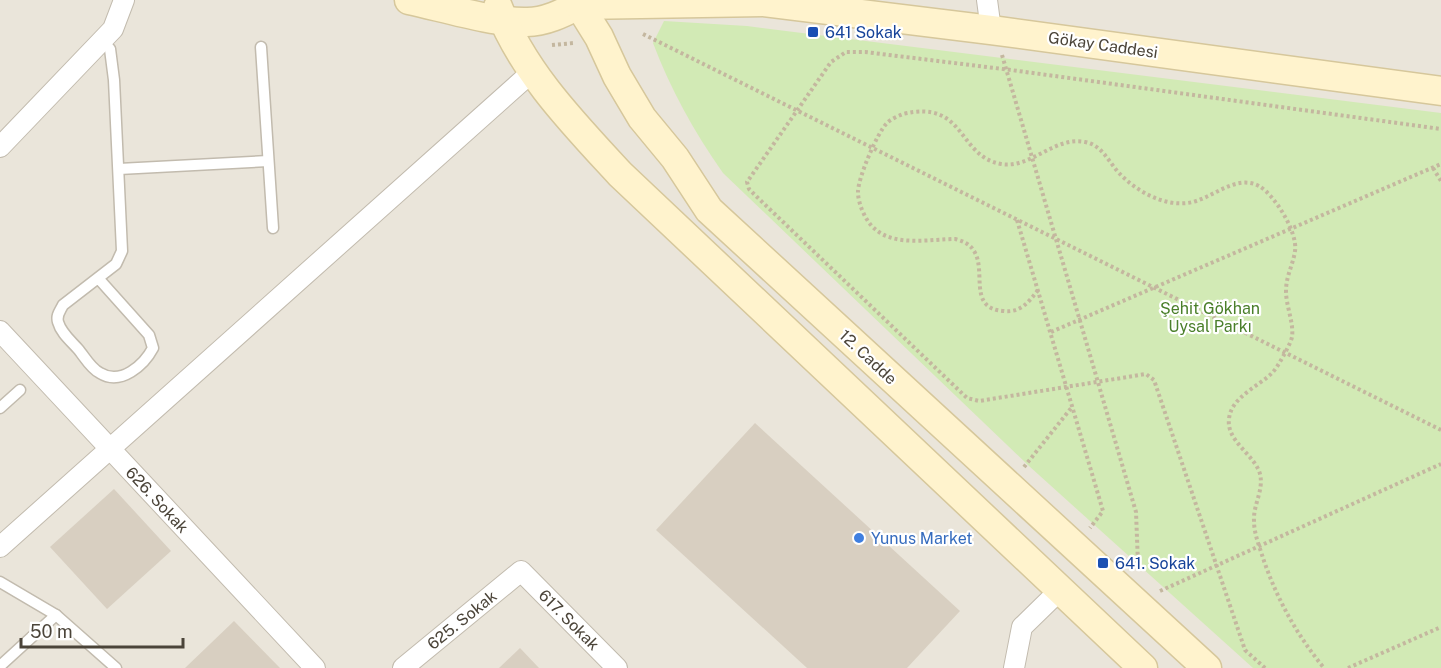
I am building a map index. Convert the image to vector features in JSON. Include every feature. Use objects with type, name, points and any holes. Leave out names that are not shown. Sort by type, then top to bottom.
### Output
[{"type":"main road","points":[[409,0],[500,10],[535,21],[555,16],[579,2]]},
{"type":"main road","name":"Gökay Caddesi","points":[[579,2],[763,1],[1441,91]]},
{"type":"main road","name":"12. Cadde","points":[[579,2],[599,37],[616,76],[637,110],[675,158],[709,210],[1207,668]]},
{"type":"main road","points":[[500,10],[533,71],[551,97],[620,174],[1143,668]]},
{"type":"street","points":[[0,147],[116,26],[124,0]]},
{"type":"street","points":[[987,0],[991,30]]},
{"type":"street","points":[[0,547],[533,71]]},
{"type":"street","name":"626. Sokak","points":[[0,331],[315,668]]},
{"type":"street","name":"625. Sokak","points":[[403,668],[521,571]]},
{"type":"street","name":"617. Sokak","points":[[521,571],[617,668]]},
{"type":"street","points":[[1014,668],[1022,627],[1060,590]]},
{"type":"lane","points":[[98,278],[149,334],[153,348],[148,357],[129,374],[114,377],[100,374],[65,335],[58,321],[58,313],[63,305],[116,264],[122,251],[114,80],[110,49],[102,40]]},
{"type":"lane","points":[[261,47],[273,228]]},
{"type":"lane","points":[[119,169],[268,161]]},
{"type":"lane","points":[[0,408],[20,390]]},
{"type":"lane","points":[[0,594],[4,584],[56,615],[116,668]]},
{"type":"lane","points":[[0,666],[56,615]]},
{"type":"path","points":[[991,30],[1007,69],[1136,512],[1138,564],[1119,586]]},
{"type":"path","points":[[643,34],[1441,430]]},
{"type":"path","points":[[547,46],[584,42]]},
{"type":"path","points":[[1265,668],[1245,650],[1154,380],[1146,374],[979,401],[967,398],[757,197],[749,189],[747,182],[831,62],[846,51],[1007,69],[1441,129]]},
{"type":"path","points":[[1038,290],[1019,309],[1000,311],[989,307],[983,300],[979,283],[979,264],[975,252],[963,241],[902,239],[874,229],[866,218],[858,194],[859,179],[886,123],[899,115],[912,112],[934,113],[948,118],[974,150],[999,164],[1012,164],[1033,158],[1058,145],[1084,142],[1099,147],[1118,172],[1134,187],[1151,196],[1167,201],[1187,203],[1235,185],[1247,183],[1258,186],[1266,192],[1281,210],[1292,229],[1296,248],[1286,280],[1292,338],[1275,371],[1238,401],[1229,416],[1230,432],[1256,466],[1260,476],[1260,489],[1253,520],[1259,547],[1276,594],[1304,644],[1324,668]]},
{"type":"path","points":[[1051,332],[1441,164]]},
{"type":"path","points":[[1433,168],[1441,181]]},
{"type":"path","points":[[1017,219],[1103,511],[1084,536]]},
{"type":"path","points":[[1019,473],[1073,407]]},
{"type":"path","points":[[1158,592],[1441,464]]},
{"type":"path","points":[[1348,668],[1441,627]]},
{"type":"shaded area","points":[[0,0],[1441,0],[1441,668],[0,668]]},
{"type":"green space","name":"Şehit Gökhan Uysal Parkı","points":[[664,21],[747,26],[1441,113],[1441,668],[1253,668],[1029,466],[723,173],[684,110],[653,43]]},
{"type":"building","points":[[755,423],[960,611],[907,668],[807,668],[656,530]]},
{"type":"building","points":[[114,489],[171,551],[107,609],[50,547]]},
{"type":"building","points":[[234,621],[280,668],[185,668]]},
{"type":"building","points":[[520,648],[539,668],[499,668]]},
{"type":"place","name":"641 Sokak","points":[[813,32]]},
{"type":"place","name":"Yunus Market","points":[[859,538]]},
{"type":"place","name":"641. Sokak","points":[[1103,563]]}]
